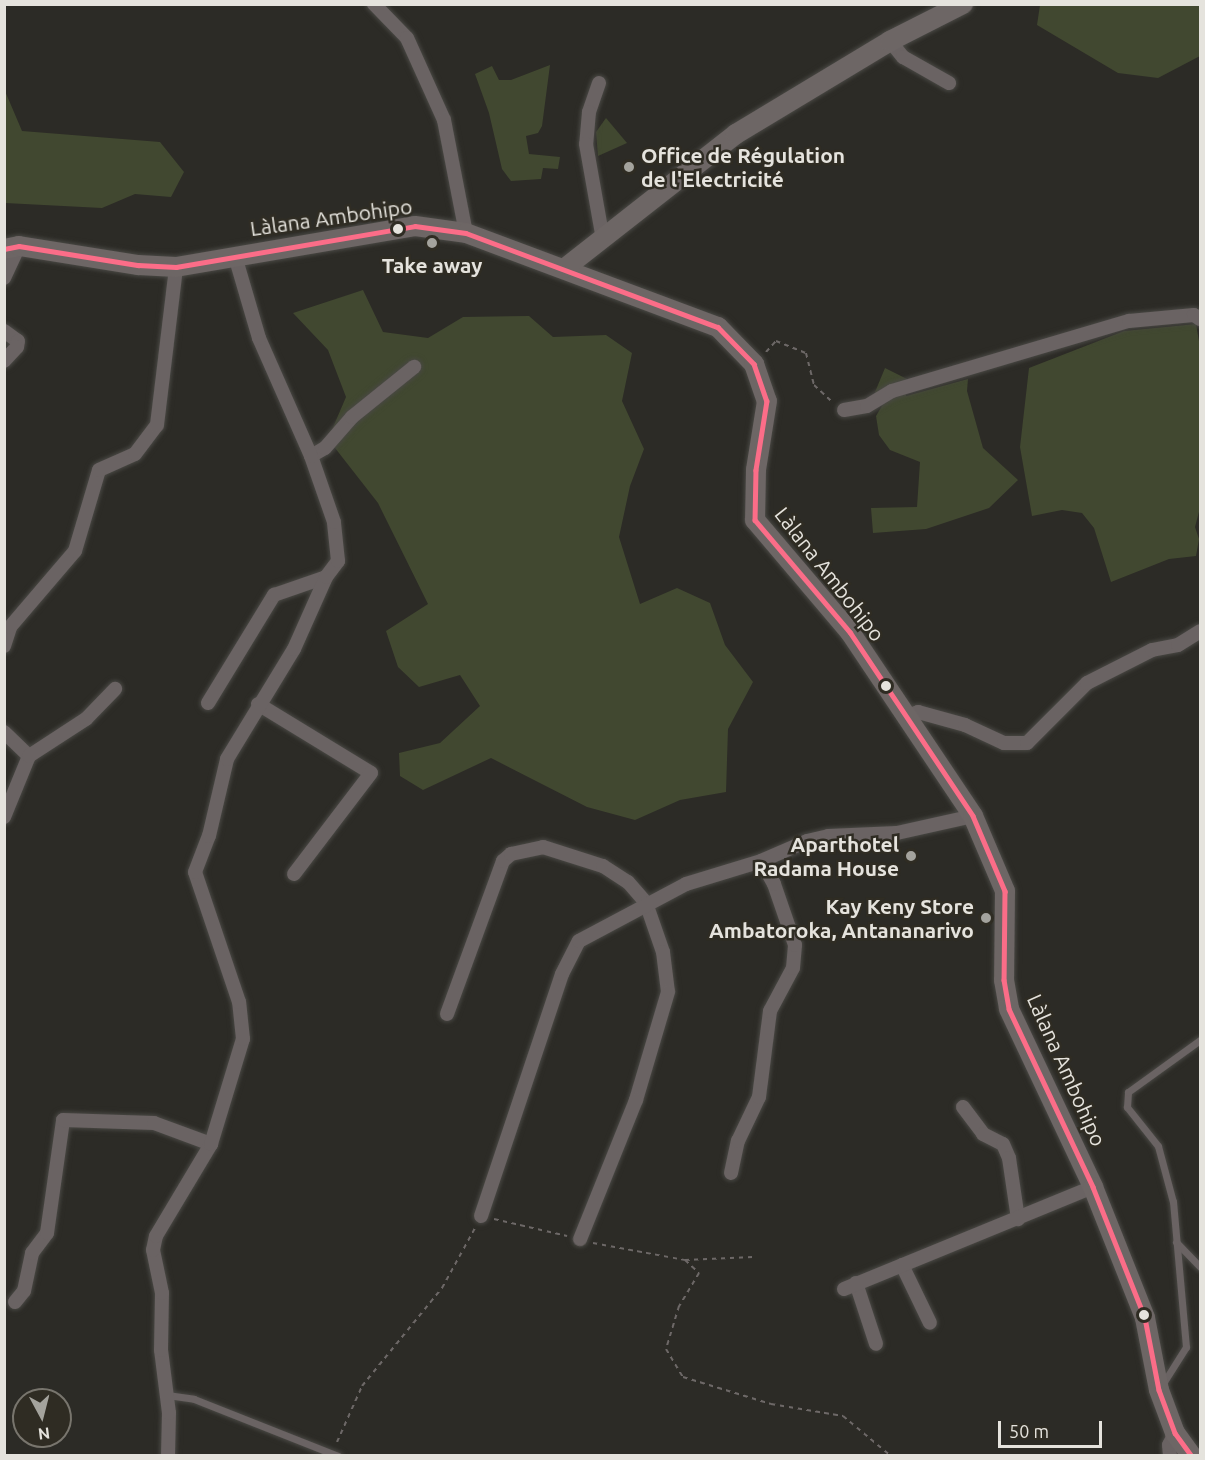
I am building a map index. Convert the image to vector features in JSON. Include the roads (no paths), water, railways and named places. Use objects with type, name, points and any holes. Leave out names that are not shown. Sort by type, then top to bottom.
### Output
[{"type":"street","points":[[374,4],[407,38],[444,120],[466,233]]},
{"type":"street","points":[[565,268],[736,134],[890,41],[963,4]]},
{"type":"street","points":[[890,41],[903,57],[949,83]]},
{"type":"street","points":[[599,83],[589,112],[586,144],[603,239]]},
{"type":"street","name":"Làlana Ambohipo","points":[[12,247],[138,266],[176,267],[415,226],[466,233],[565,268],[718,327],[754,364],[767,400],[756,470],[754,520],[850,632],[973,816],[1005,891],[1004,980],[1009,1009],[1093,1187],[1145,1318],[1159,1390],[1175,1433],[1192,1455]]},
{"type":"street","points":[[4,278],[12,247]]},
{"type":"street","points":[[168,1455],[167,1395],[162,1378],[162,1293],[153,1250],[156,1236],[211,1144],[243,1039],[239,1002],[195,872],[209,836],[227,759],[258,704],[294,649],[326,577],[338,561],[334,522],[311,456],[259,338],[235,256]]},
{"type":"street","points":[[4,646],[10,627],[75,551],[99,470],[135,454],[157,425],[176,267]]},
{"type":"street","points":[[844,411],[867,406],[892,391],[1129,321],[1194,315],[1200,319]]},
{"type":"street","points":[[4,331],[18,341],[17,347],[4,361]]},
{"type":"street","points":[[311,456],[325,448],[352,417],[414,367]]},
{"type":"street","points":[[208,703],[274,596],[326,577]]},
{"type":"street","points":[[905,717],[918,712],[965,726],[1004,743],[1028,743],[1087,683],[1152,650],[1178,645],[1200,631]]},
{"type":"street","points":[[4,817],[29,756],[86,719],[115,689]]},
{"type":"street","points":[[258,704],[371,773],[294,874]]},
{"type":"street","points":[[4,732],[29,756]]},
{"type":"street","points":[[481,1216],[569,955],[579,941],[646,903],[686,884],[761,861],[828,836],[897,833],[973,816]]},
{"type":"street","points":[[447,1014],[503,861],[511,854],[543,847],[603,866],[628,882],[646,903],[663,952],[668,992],[636,1100],[580,1239]]},
{"type":"street","points":[[731,1173],[738,1141],[759,1097],[770,1011],[793,968],[795,945],[774,884],[761,861]]},
{"type":"street","points":[[963,1107],[983,1134],[1003,1143],[1009,1158],[1018,1219]]},
{"type":"street","points":[[15,1302],[24,1291],[32,1253],[47,1233],[63,1120],[154,1123],[211,1144]]},
{"type":"street","points":[[876,1344],[850,1286],[1093,1187]]},
{"type":"street","points":[[902,1265],[930,1323]]},
{"type":"street","points":[[1170,1455],[1168,1445],[1175,1433]]},
{"type":"lane","points":[[1159,1390],[1186,1347],[1173,1202],[1158,1146],[1127,1107],[1128,1092],[1200,1040]]},
{"type":"lane","points":[[1176,1242],[1200,1267]]},
{"type":"lane","points":[[167,1395],[194,1399],[338,1455]]},
{"type":"place","name":"Office de Régulation de l'Electricité","points":[[629,167]]},
{"type":"place","name":"Take away","points":[[432,243]]},
{"type":"place","name":"Aparthotel Radama House","points":[[911,856]]},
{"type":"place","name":"Kay Keny Store Ambatoroka, Antananarivo","points":[[986,918]]}]
